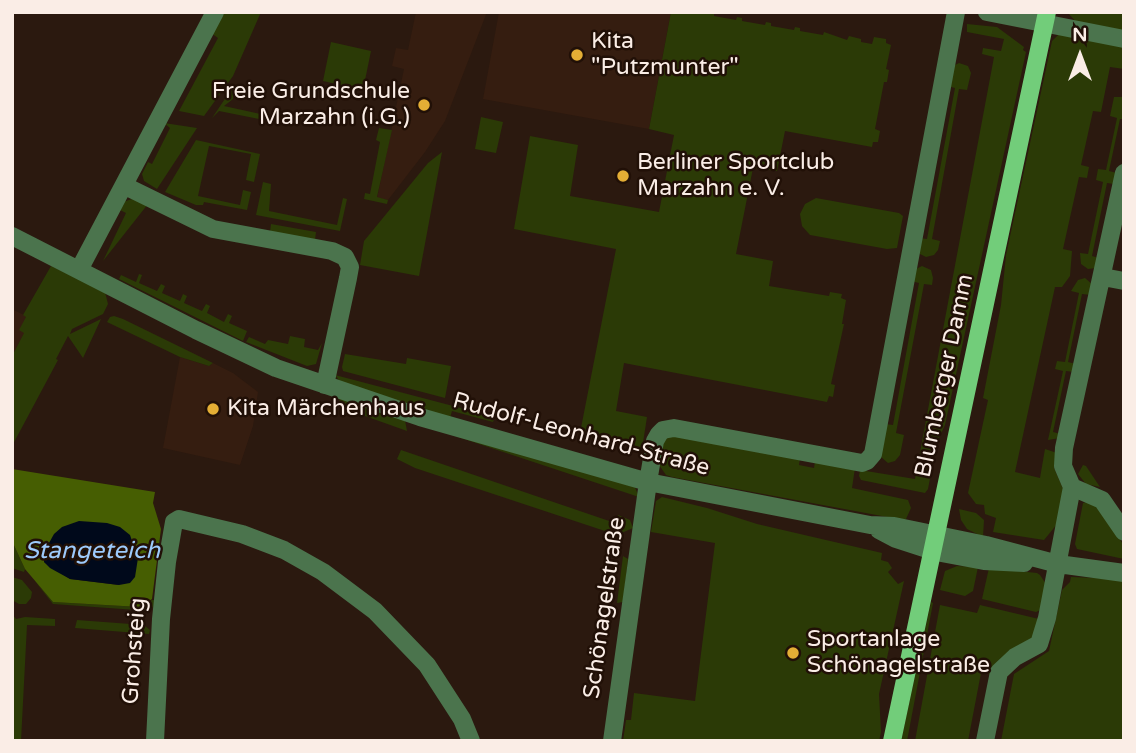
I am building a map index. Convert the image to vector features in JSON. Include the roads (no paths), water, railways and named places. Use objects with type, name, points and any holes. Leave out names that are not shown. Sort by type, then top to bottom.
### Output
[{"type":"main road","name":"Blumberger Damm","points":[[891,741],[1046,17]]},
{"type":"street","points":[[79,270],[215,12]]},
{"type":"street","points":[[648,482],[655,441],[663,430],[668,429],[862,463],[873,454],[956,12]]},
{"type":"street","points":[[987,12],[1046,17],[1124,38]]},
{"type":"street","points":[[985,741],[999,672],[1015,656],[1039,644],[1042,637],[1072,487],[1063,466],[1063,457],[1124,173]]},
{"type":"street","points":[[125,186],[214,229],[338,253],[345,257],[350,267],[325,385]]},
{"type":"street","name":"Rudolf-Leonhard-Straße","points":[[12,236],[276,368],[420,417],[648,482],[870,526],[896,539],[934,543],[984,561],[1058,564],[1124,573]]},
{"type":"street","points":[[1103,277],[1124,281]]},
{"type":"street","name":"Schönagelstraße","points":[[612,741],[648,482]]},
{"type":"street","points":[[1072,487],[1102,500],[1124,532]]},
{"type":"street","name":"Grohsteig","points":[[155,741],[161,619],[167,562],[174,522],[179,519],[242,534],[297,557],[331,578],[379,614],[419,656],[462,719],[471,741]]},
{"type":"water","name":"Stangeteich","points":[[79,521],[107,523],[120,527],[130,535],[138,558],[135,577],[130,583],[119,585],[70,579],[44,562],[44,552],[54,534],[62,527]]},
{"type":"place","name":"Kita \"Putzmunter\"","points":[[577,55]]},
{"type":"place","name":"Freie Grundschule Marzahn (i.G.)","points":[[424,105]]},
{"type":"place","name":"Berliner Sportclub Marzahn e. V.","points":[[623,176]]},
{"type":"place","name":"Kita Märchenhaus","points":[[213,409]]},
{"type":"place","name":"Sportanlage Schönagelstraße","points":[[793,653]]}]
